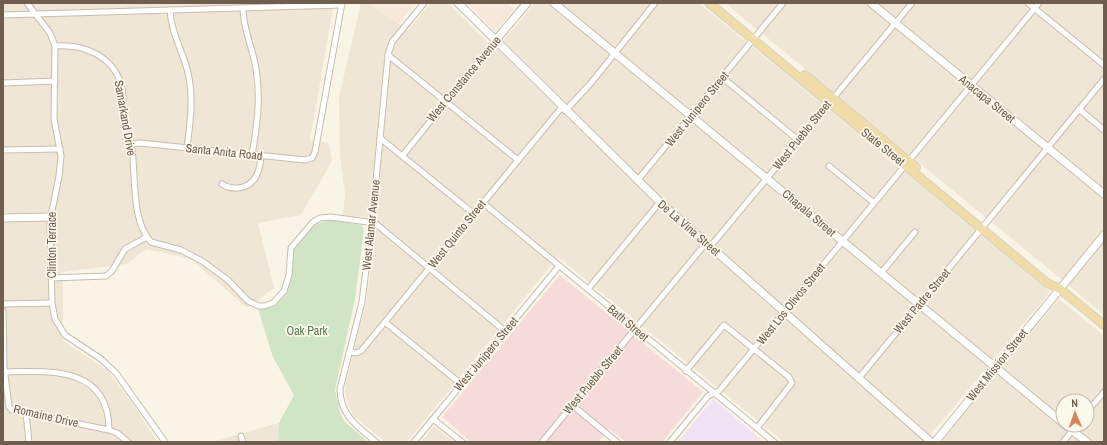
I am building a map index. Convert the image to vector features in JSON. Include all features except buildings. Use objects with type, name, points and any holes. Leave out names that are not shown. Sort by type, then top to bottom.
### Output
[{"type":"main road","name":"State Street","points":[[709,3],[754,37],[983,226],[1057,284],[1060,289],[1104,325]]},
{"type":"main road","name":"State Street","points":[[716,3],[754,37]]},
{"type":"street","points":[[27,3],[50,33],[55,46]]},
{"type":"street","name":"West Alamar Avenue","points":[[376,442],[347,416],[340,401],[341,382],[362,302],[372,222],[388,55],[392,42],[424,3]]},
{"type":"street","name":"De La Vina Street","points":[[458,3],[637,181],[931,442]]},
{"type":"street","name":"West Constance Avenue","points":[[403,156],[446,101],[527,3]]},
{"type":"street","name":"Chapala Street","points":[[554,3],[1055,416]]},
{"type":"street","name":"West Quinto Street","points":[[349,352],[356,353],[361,351],[518,160],[564,109],[591,83],[614,52],[655,3]]},
{"type":"street","name":"West Junipero Street","points":[[637,181],[692,116],[754,37],[783,3]]},
{"type":"street","name":"Anacapa Street","points":[[871,3],[1104,194]]},
{"type":"street","name":"West Pueblo Street","points":[[542,442],[635,329],[767,178],[912,3]]},
{"type":"street","points":[[1028,3],[1104,65]]},
{"type":"street","name":"West Los Olivos Street","points":[[670,442],[708,396],[719,391],[1039,3]]},
{"type":"street","points":[[3,15],[170,10],[202,6],[243,8],[342,4]]},
{"type":"street","name":"Santa Anita Road","points":[[130,144],[140,142],[308,160],[313,157],[342,4]]},
{"type":"street","points":[[243,8],[244,28],[254,56],[258,85],[259,114],[252,155]]},
{"type":"street","points":[[170,10],[172,28],[190,81],[191,101],[187,148]]},
{"type":"street","name":"Samarkand Drive","points":[[55,46],[71,45],[88,49],[100,56],[112,66],[121,84],[125,126],[130,144],[136,205],[147,237]]},
{"type":"street","name":"Clinton Terrace","points":[[55,46],[54,119],[60,149],[61,166],[50,217],[52,303],[55,319],[62,331],[69,338],[100,359],[116,373],[164,442]]},
{"type":"street","points":[[388,55],[518,160]]},
{"type":"street","points":[[723,78],[798,140]]},
{"type":"street","name":"West Padre Street","points":[[859,378],[1104,79]]},
{"type":"street","points":[[3,83],[55,81]]},
{"type":"street","points":[[1079,109],[1104,130]]},
{"type":"street","points":[[380,138],[474,214]]},
{"type":"street","points":[[3,150],[60,149]]},
{"type":"street","points":[[222,184],[229,188],[240,188],[252,182],[259,170],[261,156]]},
{"type":"street","points":[[829,166],[874,203]]},
{"type":"street","points":[[588,289],[660,202]]},
{"type":"street","name":"Bath Street","points":[[483,203],[774,442]]},
{"type":"street","points":[[3,218],[50,217]]},
{"type":"street","points":[[51,278],[106,276],[112,271],[126,249],[147,237],[152,243],[181,250],[213,268],[228,280],[248,301],[261,306],[273,303],[284,291],[289,275],[291,248],[313,222],[320,218],[331,217],[372,222],[377,224],[505,331]]},
{"type":"street","points":[[881,273],[915,232]]},
{"type":"street","name":"West Mission Street","points":[[935,442],[1104,235]]},
{"type":"street","name":"West Junipero Street","points":[[414,442],[559,266]]},
{"type":"street","points":[[3,304],[52,303]]},
{"type":"street","name":"Romaine Drive","points":[[3,311],[4,372],[8,405],[12,410],[109,430],[117,433],[128,442]]},
{"type":"street","points":[[385,322],[461,384]]},
{"type":"street","points":[[686,371],[724,325],[754,348],[789,377],[792,383],[757,428]]},
{"type":"street","points":[[4,372],[52,371],[68,374],[80,379],[92,388],[102,400],[108,416],[109,430]]},
{"type":"street","points":[[1095,403],[1104,392]]},
{"type":"street","points":[[572,405],[617,442]]},
{"type":"street","points":[[26,413],[29,442]]},
{"type":"street","points":[[433,419],[462,442]]},
{"type":"street","points":[[1063,442],[1070,433]]},
{"type":"street","points":[[1079,433],[1087,442]]},
{"type":"street","points":[[241,436],[243,442]]},
{"type":"shaded area","points":[[3,3],[334,3],[310,140],[329,143],[332,161],[301,215],[258,223],[274,288],[247,308],[191,259],[146,249],[127,264],[63,272],[63,341],[107,370],[136,408],[157,442],[3,442]]},
{"type":"shaded area","points":[[361,3],[369,3],[408,30],[431,3],[448,3],[495,50],[535,3],[699,3],[1050,292],[931,434],[927,442],[784,442],[558,257],[407,442],[385,442],[354,416],[350,410],[345,394],[345,386],[367,297],[377,219],[343,215],[345,193],[340,155],[339,97]]},
{"type":"shaded area","points":[[369,3],[416,3],[399,23]]},
{"type":"shaded area","points":[[467,3],[507,3],[514,9],[495,32]]},
{"type":"shaded area","points":[[725,3],[1104,3],[1104,315],[1061,279]]},
{"type":"shaded area","points":[[560,275],[703,392],[662,442],[626,442],[609,429],[598,442],[471,442],[442,417]]},
{"type":"shaded area","points":[[1059,299],[1104,336],[1104,442],[943,442],[943,439]]},
{"type":"shaded area","points":[[713,399],[764,442],[678,442]]},
{"type":"shaded area","points":[[279,423],[278,442],[212,442]]},
{"type":"shaded area","points":[[434,426],[454,442],[421,442]]},
{"type":"green space","name":"Oak Park","points":[[331,220],[361,225],[364,230],[355,299],[335,390],[340,412],[344,421],[368,442],[278,442],[279,423],[294,395],[273,357],[258,309],[272,307],[283,297],[291,281],[292,254],[295,247],[315,224]]}]
